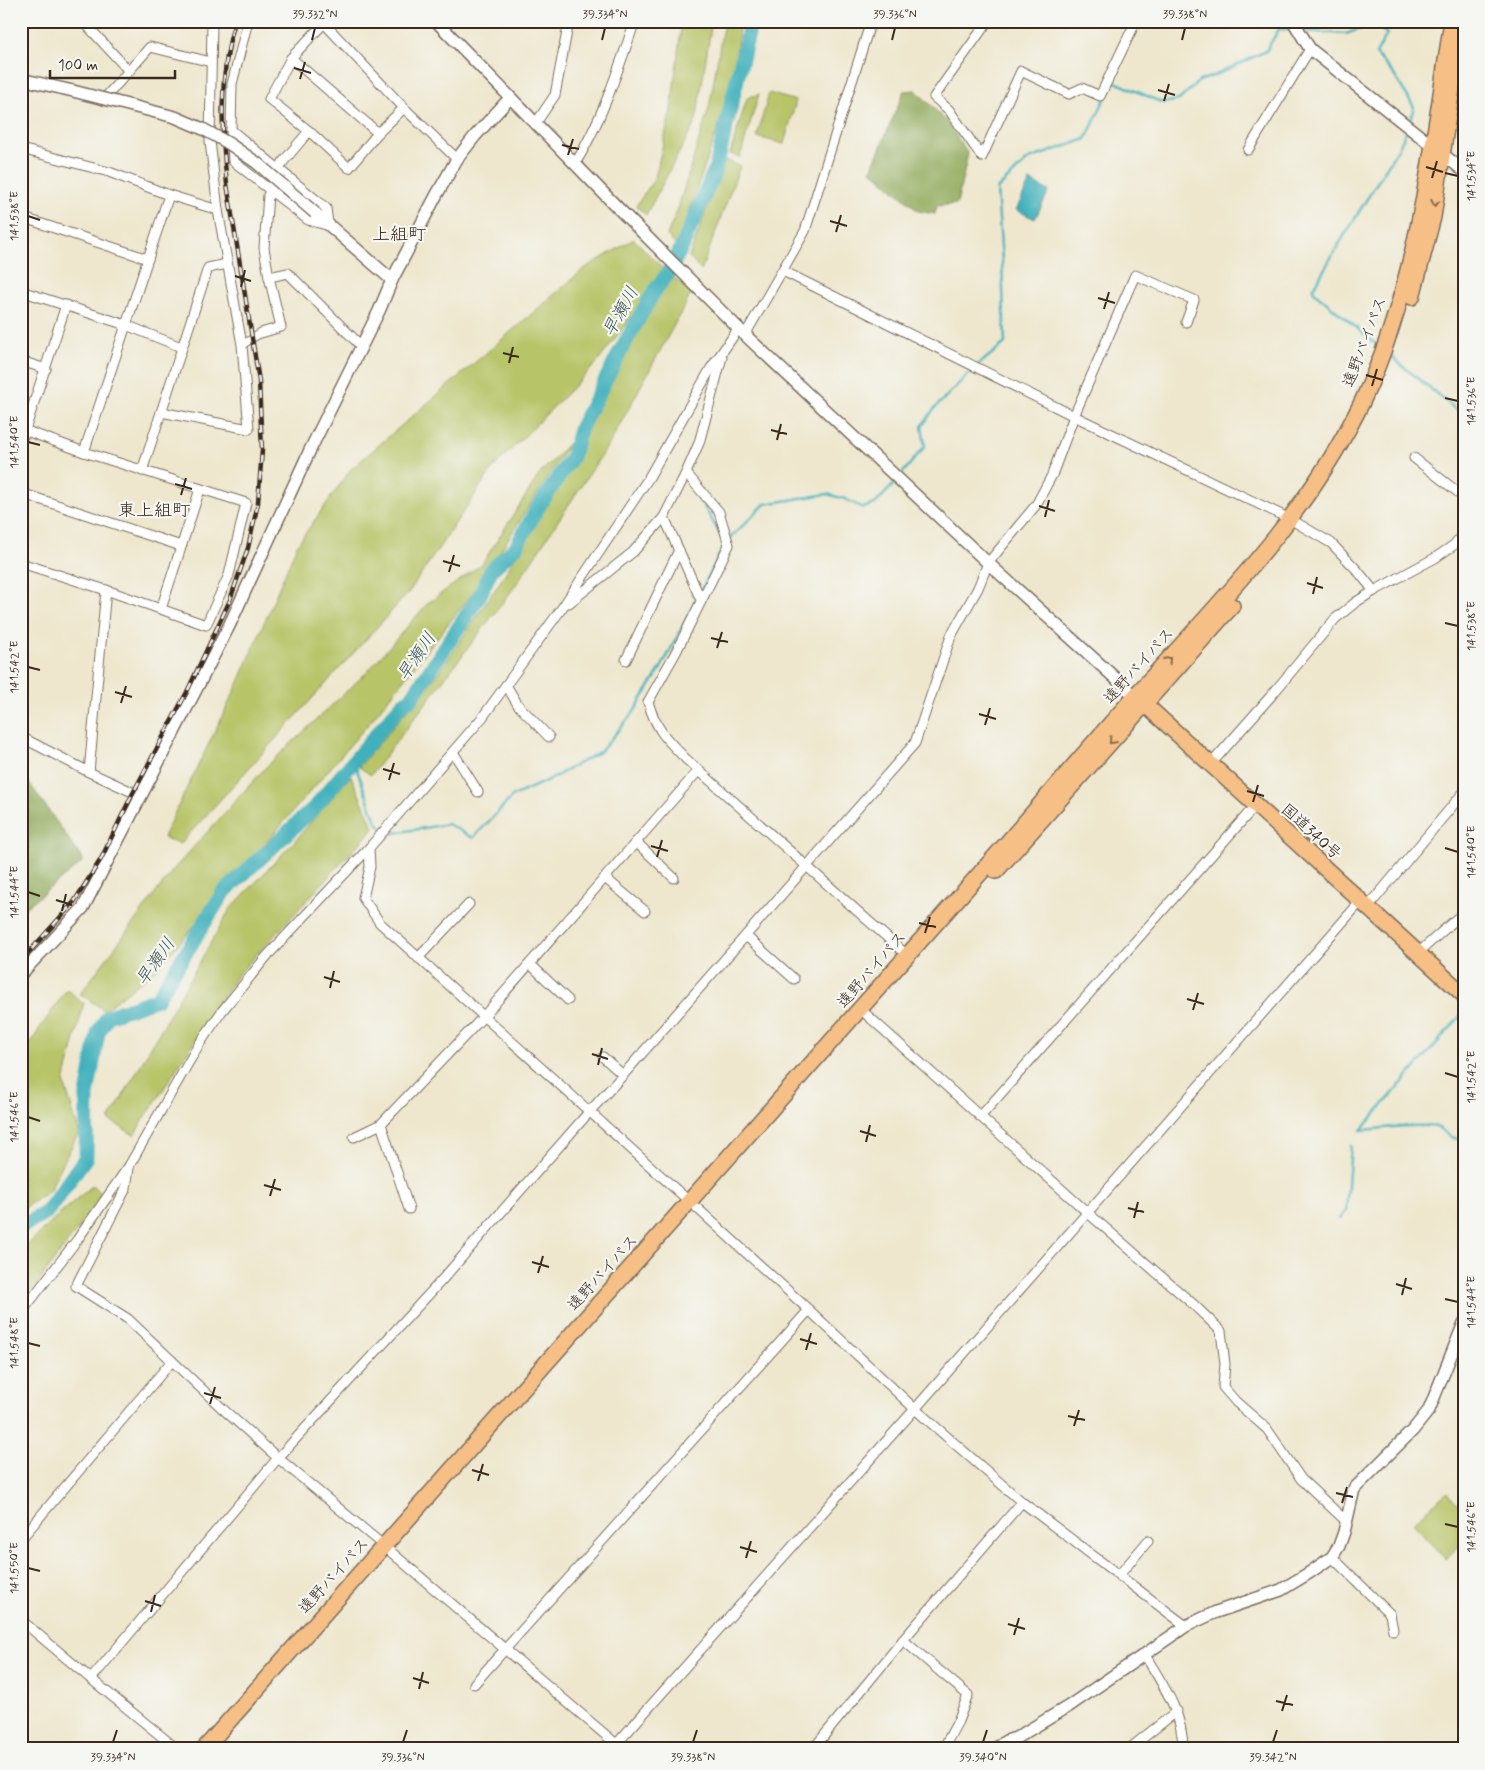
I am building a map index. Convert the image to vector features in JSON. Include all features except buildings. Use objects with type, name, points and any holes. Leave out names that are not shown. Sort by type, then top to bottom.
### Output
[{"type":"highway","name":"遠野バイパス","points":[[217,1749],[388,1549],[693,1205],[908,956],[1140,700],[1252,582],[1294,521],[1350,424],[1381,356],[1396,316],[1438,151],[1460,25]]},
{"type":"highway","name":"遠野バイパス","points":[[693,1205],[867,1015],[1140,700]]},
{"type":"highway","name":"国道340号","points":[[1140,700],[1464,995]]},
{"type":"highway","name":"遠野バイパス","points":[[204,1749],[388,1549]]},
{"type":"street","points":[[83,21],[129,71]]},
{"type":"street","points":[[161,412],[249,429],[242,345],[218,210],[210,141],[212,21]]},
{"type":"street","points":[[248,21],[232,84],[231,130],[233,161],[308,220],[328,225]]},
{"type":"street","points":[[436,21],[618,208],[739,328],[988,563],[1140,700]]},
{"type":"street","points":[[536,123],[555,95],[569,21]]},
{"type":"street","points":[[575,164],[593,133],[615,79],[635,21]]},
{"type":"street","points":[[21,1313],[77,1240],[129,1166],[198,1046],[222,1011],[267,956],[369,848],[482,718],[562,608],[648,479],[711,368],[783,271],[805,231],[871,21]]},
{"type":"street","points":[[988,21],[934,97],[949,110],[982,156],[1021,71],[1069,94],[1082,88],[1100,96],[1136,21]]},
{"type":"street","points":[[404,108],[378,133],[349,168],[309,131],[269,99],[290,58],[323,22],[404,108],[457,159]]},
{"type":"street","points":[[1297,28],[1310,49],[1464,171]]},
{"type":"street","points":[[104,99],[150,47],[211,62]]},
{"type":"street","points":[[1248,150],[1310,49]]},
{"type":"street","points":[[290,58],[378,133]]},
{"type":"street","points":[[21,79],[175,117],[212,134],[257,163],[392,280]]},
{"type":"street","points":[[21,974],[84,908],[229,626],[310,450],[379,311],[392,280],[436,196],[457,159],[510,98]]},
{"type":"street","points":[[231,130],[326,208],[328,225]]},
{"type":"street","points":[[242,345],[261,332],[281,327],[264,248],[270,191],[283,162],[309,131]]},
{"type":"street","points":[[21,149],[109,172],[169,195],[218,210]]},
{"type":"street","points":[[84,452],[169,195]]},
{"type":"street","points":[[21,217],[148,260]]},
{"type":"street","points":[[142,470],[208,268],[227,264]]},
{"type":"street","points":[[783,271],[1074,416],[1294,521],[1332,543],[1374,591]]},
{"type":"street","points":[[270,277],[288,273],[361,346]]},
{"type":"street","points":[[90,1679],[278,1458],[441,1281],[915,743],[951,636],[978,588],[988,563],[1036,506],[1052,475],[1074,416],[1135,275],[1194,300],[1186,322]]},
{"type":"street","points":[[21,291],[126,325],[181,347]]},
{"type":"street","points":[[21,442],[23,430],[46,369],[66,305]]},
{"type":"street","points":[[562,608],[632,552],[664,517],[699,443],[724,350]]},
{"type":"street","points":[[21,361],[46,369]]},
{"type":"street","points":[[21,563],[206,625],[229,575],[246,503],[84,452],[23,430]]},
{"type":"street","points":[[1414,458],[1464,497]]},
{"type":"street","points":[[686,473],[720,512],[729,545],[676,652],[648,702],[654,720],[664,736],[699,770],[908,956]]},
{"type":"street","points":[[161,609],[200,488]]},
{"type":"street","points":[[21,494],[181,546]]},
{"type":"street","points":[[664,517],[701,600]]},
{"type":"street","points":[[1210,765],[1272,696],[1335,619],[1356,602],[1374,591],[1436,558],[1454,545],[1464,532]]},
{"type":"street","points":[[626,660],[679,550]]},
{"type":"street","points":[[89,772],[106,590]]},
{"type":"street","points":[[506,685],[518,705],[549,737]]},
{"type":"street","points":[[21,737],[89,772],[142,796]]},
{"type":"street","points":[[453,752],[478,792]]},
{"type":"street","points":[[354,1137],[381,1124],[483,1017],[699,770]]},
{"type":"street","points":[[129,1166],[126,1188],[76,1286],[128,1319],[278,1458],[506,1649],[617,1747],[1464,792]]},
{"type":"street","points":[[980,1117],[1255,806]]},
{"type":"street","points":[[636,842],[674,878]]},
{"type":"street","points":[[369,848],[370,867],[363,898],[380,923],[590,1111],[915,1409],[1022,1502],[1186,1626]]},
{"type":"street","points":[[604,878],[645,911]]},
{"type":"street","points":[[418,958],[469,904]]},
{"type":"street","points":[[1418,953],[1464,912]]},
{"type":"street","points":[[746,936],[794,979]]},
{"type":"street","points":[[530,964],[568,1000]]},
{"type":"street","points":[[867,1015],[1088,1214],[1194,1305],[1220,1331],[1225,1364],[1223,1387],[1236,1402],[1267,1429],[1302,1479],[1347,1522]]},
{"type":"street","points":[[603,1057],[623,1075]]},
{"type":"street","points":[[381,1124],[409,1209]]},
{"type":"street","points":[[474,1684],[809,1310]]},
{"type":"street","points":[[995,1749],[1006,1741],[1016,1738],[1040,1724],[1186,1626],[1216,1612],[1281,1590],[1332,1557],[1339,1546],[1347,1522],[1348,1508],[1354,1490],[1413,1430],[1428,1410],[1464,1323]]},
{"type":"street","points":[[21,1539],[25,1528],[172,1361]]},
{"type":"street","points":[[813,1749],[903,1640],[1022,1502]]},
{"type":"street","points":[[1119,1575],[1148,1541]]},
{"type":"street","points":[[1332,1557],[1390,1614],[1393,1630]]},
{"type":"street","points":[[21,1620],[177,1749]]},
{"type":"street","points":[[903,1640],[968,1695],[958,1721],[943,1749]]},
{"type":"street","points":[[1145,1655],[1177,1711],[1184,1749]]},
{"type":"street","points":[[1129,1749],[1177,1711]]},
{"type":"green space","points":[[682,21],[712,21],[696,121],[646,215],[636,206],[655,178],[671,110]]},
{"type":"green space","points":[[724,21],[740,21],[732,87],[677,247],[667,235],[677,211],[709,108]]},
{"type":"green space","points":[[916,90],[948,123],[968,154],[957,204],[937,206],[935,214],[918,211],[871,170],[904,91]]},
{"type":"green space","points":[[769,93],[796,101],[784,144],[757,137]]},
{"type":"green space","points":[[759,94],[740,157],[730,154],[747,98]]},
{"type":"green space","points":[[725,160],[740,166],[701,271],[689,257]]},
{"type":"green space","points":[[634,239],[665,271],[597,363],[493,468],[409,592],[180,844],[163,837],[239,682],[297,545],[351,469],[585,268]]},
{"type":"green space","points":[[671,275],[691,294],[611,441],[513,589],[371,775],[359,767],[438,674],[500,582],[574,458],[629,344]]},
{"type":"green space","points":[[571,441],[476,589],[370,722],[158,968],[104,1010],[80,994],[173,870],[266,767],[366,673],[428,603],[482,564],[539,475]]},
{"type":"green space","points":[[21,771],[84,861],[21,911]]},
{"type":"green space","points":[[351,776],[374,828],[235,978],[134,1135],[109,1120],[230,909],[293,843]]},
{"type":"green space","points":[[67,989],[84,1003],[64,1082],[79,1132],[49,1191],[21,1210],[21,1060]]},
{"type":"green space","points":[[93,1185],[104,1196],[21,1306],[21,1251]]},
{"type":"green space","points":[[1447,1492],[1464,1510],[1464,1542],[1445,1559],[1413,1523]]},
{"type":"water","points":[[1030,181],[1049,191],[1035,219],[1016,210]]},
{"type":"waterway","name":"早瀬川","points":[[21,1227],[47,1212],[86,1157],[87,1095],[98,1033],[108,1016],[157,999],[223,893],[314,808],[393,715],[404,703],[411,699],[480,595],[491,570],[516,547],[537,509],[572,457],[581,427],[626,341],[682,247],[716,168],[751,21]]},
{"type":"waterway","points":[[1304,31],[1346,34],[1365,27],[1377,26],[1393,21]]},
{"type":"waterway","points":[[1377,26],[1387,34],[1376,54],[1394,75],[1414,107],[1409,124]]},
{"type":"waterway","points":[[977,366],[1005,343],[997,189],[1029,159],[1086,139],[1113,81],[1163,103],[1179,100],[1199,81],[1266,51],[1279,29],[1294,30]]},
{"type":"waterway","points":[[1378,346],[1314,292],[1313,289],[1399,147],[1407,129]]},
{"type":"waterway","points":[[1388,354],[1464,416]]},
{"type":"waterway","points":[[901,475],[925,446],[922,426],[934,409],[973,369]]},
{"type":"waterway","points":[[730,538],[765,504],[827,494],[845,499],[863,508],[875,504],[896,482]]},
{"type":"waterway","points":[[694,489],[724,541]]},
{"type":"waterway","points":[[701,591],[721,551]]},
{"type":"waterway","points":[[387,833],[448,824],[473,838],[513,796],[551,779],[601,751],[633,713],[661,668],[697,598]]},
{"type":"waterway","points":[[354,762],[376,821],[383,829]]},
{"type":"waterway","points":[[1464,1012],[1361,1130],[1428,1126],[1439,1128],[1454,1138],[1464,1139]]},
{"type":"waterway","points":[[1340,1219],[1346,1211],[1351,1146]]},
{"type":"railway","points":[[21,961],[74,902],[101,859],[133,793],[187,692],[230,600],[248,548],[258,503],[262,450],[259,381],[227,184],[223,143],[226,61],[235,21]]},
{"type":"district","name":"上組町","points":[[399,235]]},
{"type":"district","name":"東上組町","points":[[154,511]]}]
